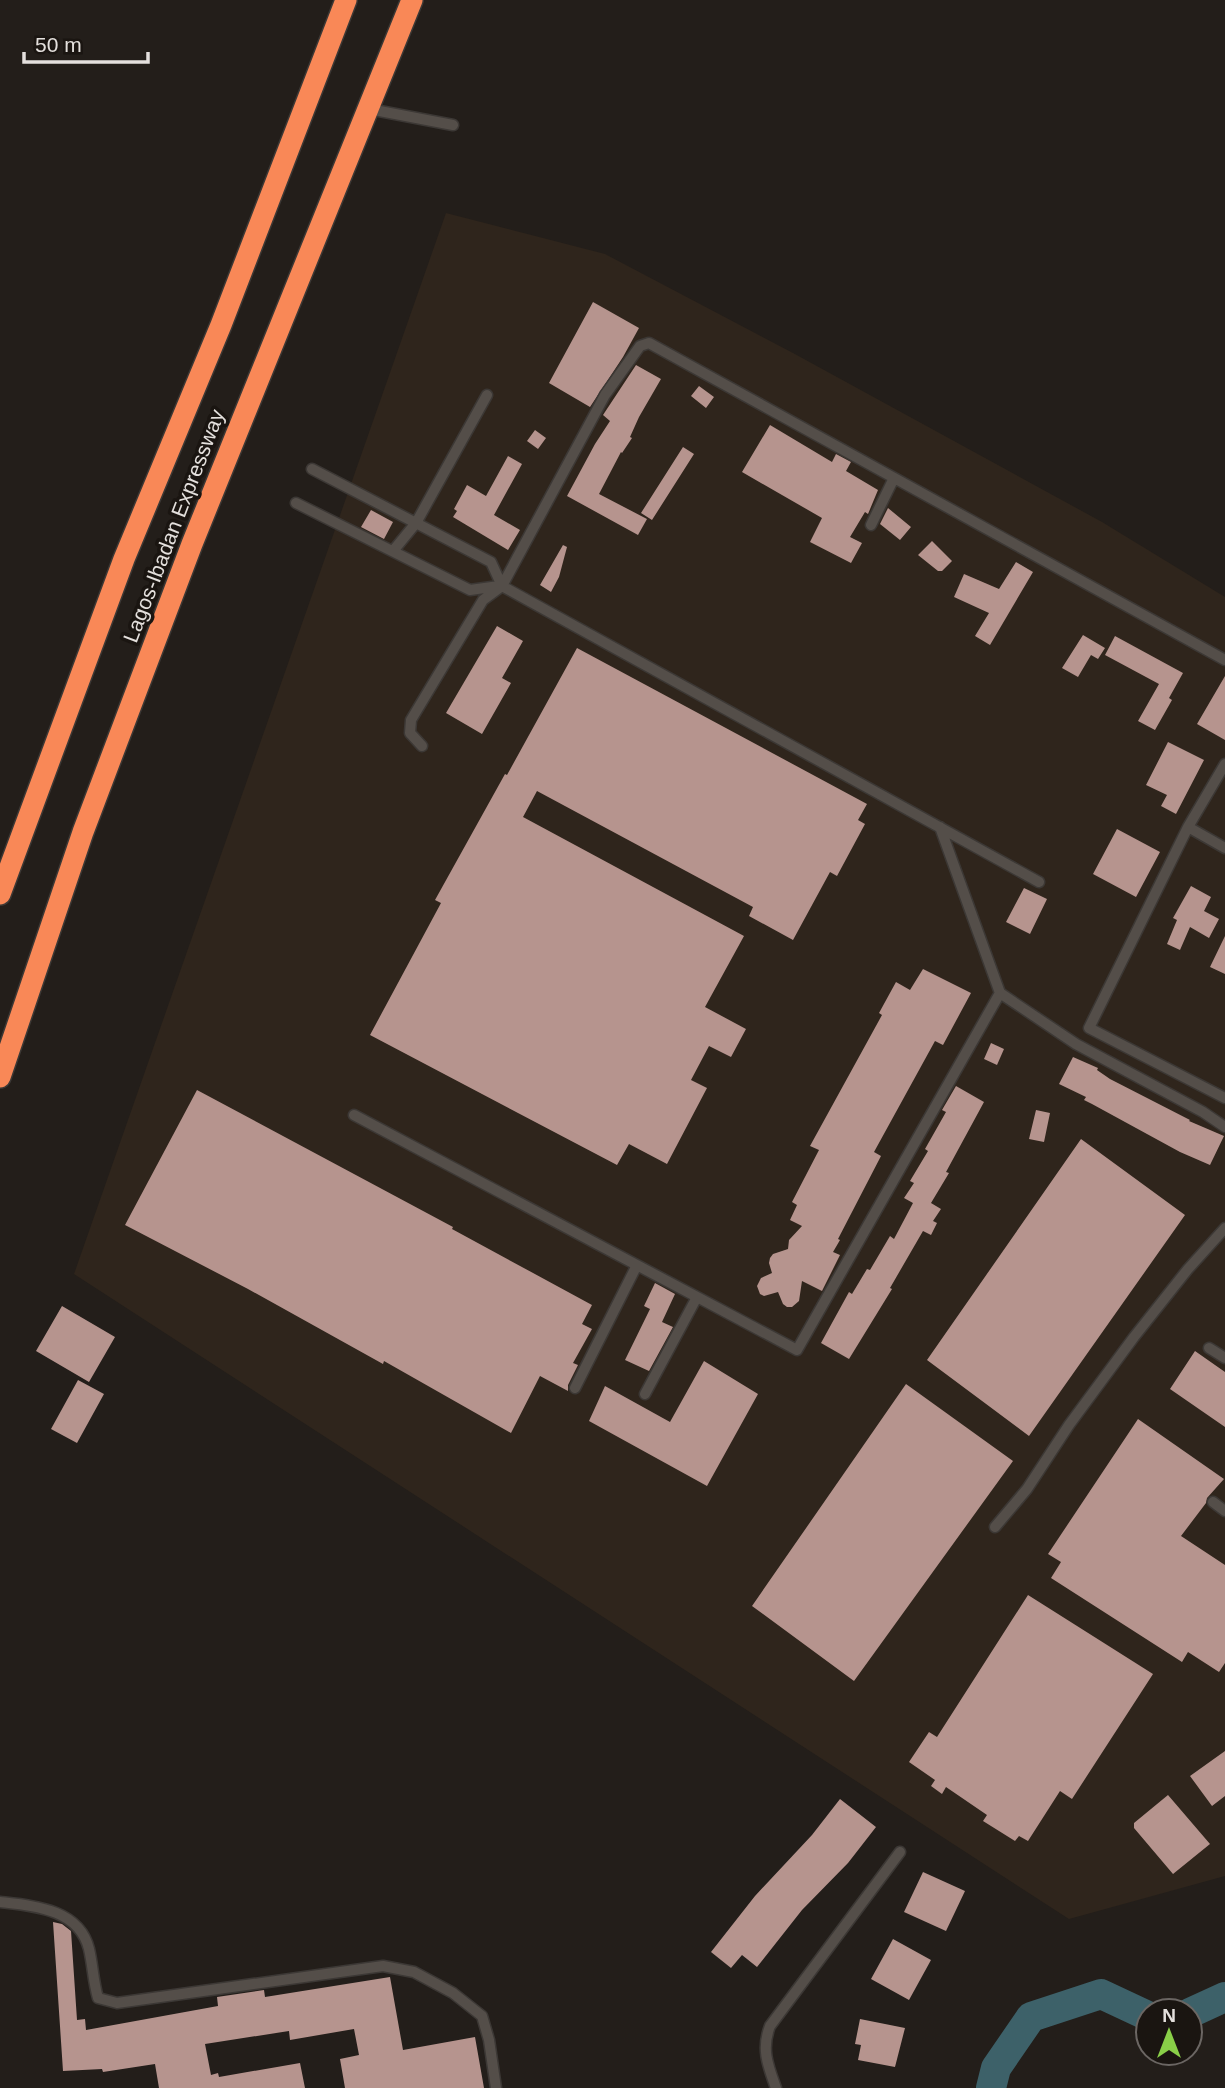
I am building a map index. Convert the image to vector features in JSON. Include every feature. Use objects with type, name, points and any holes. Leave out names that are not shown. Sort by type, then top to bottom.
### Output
[{"type":"highway","name":"Lagos-Ibadan Expressway","points":[[0,894],[124,559],[220,325],[346,0]]},
{"type":"highway","name":"Lagos-Ibadan Expressway","points":[[0,1077],[83,832],[192,544],[412,0]]},
{"type":"lane","points":[[369,109],[453,125]]},
{"type":"lane","points":[[422,746],[410,733],[411,720],[483,600],[502,586],[605,395],[640,346],[649,343],[1225,660]]},
{"type":"lane","points":[[393,551],[416,523],[487,395]]},
{"type":"lane","points":[[312,469],[491,562],[502,586]]},
{"type":"lane","points":[[871,525],[894,478]]},
{"type":"lane","points":[[296,503],[470,590],[502,586],[1040,882]]},
{"type":"lane","points":[[1225,764],[1188,827],[1088,1028],[1225,1098]]},
{"type":"lane","points":[[940,827],[1000,993],[1076,1044],[1203,1112],[1225,1127]]},
{"type":"lane","points":[[1188,827],[1225,848]]},
{"type":"lane","points":[[354,1115],[797,1350],[1000,993]]},
{"type":"lane","points":[[995,1527],[1027,1489],[1069,1425],[1134,1337],[1188,1269],[1225,1228]]},
{"type":"lane","points":[[575,1388],[636,1265]]},
{"type":"lane","points":[[645,1394],[697,1297]]},
{"type":"lane","points":[[1209,1348],[1225,1358]]},
{"type":"lane","points":[[1213,1502],[1225,1511]]},
{"type":"lane","points":[[776,2088],[766,2059],[765,2040],[770,2026],[900,1852]]},
{"type":"lane","points":[[0,1902],[59,1913],[80,1927],[89,1948],[93,1982],[98,1997],[117,2003],[383,1966],[414,1972],[453,1993],[482,2016],[489,2040],[496,2088]]},
{"type":"shaded area","points":[[446,213],[605,254],[1102,522],[1225,597],[1225,1876],[1069,1919],[74,1274]]},
{"type":"building","points":[[593,302],[639,328],[590,407],[549,383]]},
{"type":"building","points":[[636,365],[661,379],[639,417],[630,437],[632,438],[621,452],[599,494],[647,519],[638,535],[567,496],[610,421],[603,415]]},
{"type":"building","points":[[699,386],[714,397],[706,408],[691,396]]},
{"type":"building","points":[[770,425],[832,462],[836,454],[851,462],[846,471],[878,490],[868,514],[865,512],[850,537],[862,543],[851,563],[810,542],[822,518],[742,472]]},
{"type":"building","points":[[535,430],[546,438],[538,449],[527,441]]},
{"type":"building","points":[[683,447],[694,454],[652,520],[641,513]]},
{"type":"building","points":[[508,456],[522,464],[494,515],[520,530],[508,550],[453,517],[457,511],[454,509],[467,485],[486,496]]},
{"type":"building","points":[[888,508],[911,527],[900,540],[880,524]]},
{"type":"building","points":[[371,510],[393,522],[384,539],[361,527]]},
{"type":"building","points":[[932,541],[952,561],[942,571],[938,571],[918,555]]},
{"type":"building","points":[[563,545],[567,547],[559,577],[551,592],[540,585]]},
{"type":"building","points":[[1016,562],[1033,572],[990,645],[975,636],[989,613],[954,597],[964,574],[999,589]]},
{"type":"building","points":[[497,626],[523,641],[502,678],[511,683],[482,734],[446,713]]},
{"type":"building","points":[[1083,635],[1105,648],[1098,659],[1091,655],[1078,677],[1062,668]]},
{"type":"building","points":[[1115,636],[1183,673],[1155,730],[1138,721],[1159,684],[1105,655]]},
{"type":"building","points":[[577,648],[867,804],[858,820],[865,824],[837,876],[830,872],[793,940],[749,916],[753,907],[537,791],[523,817],[744,936],[705,1007],[746,1029],[731,1057],[709,1046],[691,1080],[707,1088],[667,1164],[629,1144],[617,1165],[370,1035],[441,903],[435,900]]},
{"type":"building","points":[[1225,676],[1225,740],[1197,724]]},
{"type":"building","points":[[1168,742],[1204,760],[1176,814],[1161,806],[1167,795],[1146,785]]},
{"type":"building","points":[[1117,829],[1160,852],[1136,897],[1093,874]]},
{"type":"building","points":[[1191,886],[1211,897],[1204,911],[1219,919],[1209,938],[1190,927],[1180,950],[1167,944],[1177,920],[1173,918]]},
{"type":"building","points":[[1024,888],[1047,899],[1030,934],[1006,922]]},
{"type":"building","points":[[1225,936],[1225,974],[1210,967]]},
{"type":"building","points":[[923,969],[971,993],[943,1045],[935,1041],[874,1152],[881,1156],[838,1239],[840,1240],[833,1252],[840,1255],[822,1291],[802,1281],[799,1301],[792,1307],[787,1307],[778,1292],[764,1296],[760,1294],[757,1286],[761,1278],[772,1273],[769,1263],[773,1254],[788,1249],[789,1240],[802,1226],[790,1220],[797,1205],[792,1202],[819,1150],[810,1146],[882,1015],[879,1013],[896,982],[910,990]]},
{"type":"building","points":[[991,1043],[1004,1049],[997,1065],[984,1059]]},
{"type":"building","points":[[1073,1057],[1098,1068],[1097,1070],[1110,1079],[1189,1121],[1224,1136],[1210,1165],[1180,1152],[1059,1084]]},
{"type":"building","points":[[956,1086],[984,1102],[931,1203],[941,1209],[933,1221],[937,1223],[931,1235],[923,1231],[890,1288],[892,1289],[849,1359],[821,1343],[849,1292],[852,1294],[867,1269],[870,1270],[890,1236],[894,1239],[913,1203],[904,1198],[914,1183],[910,1181],[928,1151],[925,1149],[946,1112],[942,1110]]},
{"type":"building","points":[[197,1090],[592,1305],[582,1324],[592,1329],[573,1363],[578,1365],[568,1385],[568,1391],[540,1376],[511,1433],[384,1361],[383,1364],[125,1225]]},
{"type":"building","points":[[1036,1110],[1050,1113],[1044,1142],[1029,1139]]},
{"type":"building","points":[[1081,1139],[1185,1215],[1029,1436],[927,1360]]},
{"type":"building","points":[[655,1283],[675,1294],[662,1322],[673,1327],[649,1371],[625,1360],[650,1309],[644,1306]]},
{"type":"building","points":[[62,1306],[115,1337],[89,1382],[36,1351]]},
{"type":"building","points":[[1195,1351],[1225,1372],[1225,1427],[1170,1389]]},
{"type":"building","points":[[704,1361],[758,1394],[707,1486],[589,1421],[605,1386],[670,1422]]},
{"type":"building","points":[[78,1380],[104,1394],[77,1443],[51,1429]]},
{"type":"building","points":[[906,1384],[1013,1461],[854,1681],[752,1606]]},
{"type":"building","points":[[1138,1419],[1224,1479],[1207,1498],[1181,1536],[1225,1565],[1225,1663],[1219,1672],[1188,1652],[1182,1662],[1051,1578],[1061,1562],[1048,1554]]},
{"type":"building","points":[[1028,1595],[1153,1674],[1072,1799],[1060,1791],[1028,1841],[1019,1836],[1015,1841],[983,1821],[987,1815],[946,1787],[942,1794],[931,1786],[935,1780],[909,1762],[929,1732],[937,1737]]},
{"type":"building","points":[[1225,1751],[1225,1796],[1212,1806],[1190,1776]]},
{"type":"building","points":[[1168,1795],[1210,1844],[1173,1874],[1134,1828],[1134,1823]]},
{"type":"building","points":[[840,1799],[876,1827],[848,1863],[802,1910],[757,1967],[742,1955],[731,1968],[711,1952],[755,1896],[812,1835]]},
{"type":"building","points":[[923,1872],[965,1891],[946,1931],[904,1912]]},
{"type":"building","points":[[53,1922],[62,1924],[71,1931],[77,2020],[85,2019],[86,2030],[218,2006],[217,1997],[264,1990],[265,1997],[390,1977],[403,2050],[475,2037],[484,2088],[345,2088],[340,2059],[359,2055],[354,2029],[290,2040],[289,2031],[205,2044],[211,2075],[218,2073],[219,2077],[300,2063],[305,2088],[159,2088],[155,2064],[103,2072],[102,2069],[63,2071]]},
{"type":"building","points":[[893,1939],[931,1960],[909,2000],[871,1979]]},
{"type":"building","points":[[860,2019],[905,2028],[895,2067],[858,2060],[861,2045],[855,2044]]},
{"type":"waterway","points":[[991,2088],[996,2068],[1031,2017],[1101,1994],[1134,2009]]},
{"type":"waterway","points":[[1204,2007],[1225,1997]]}]
